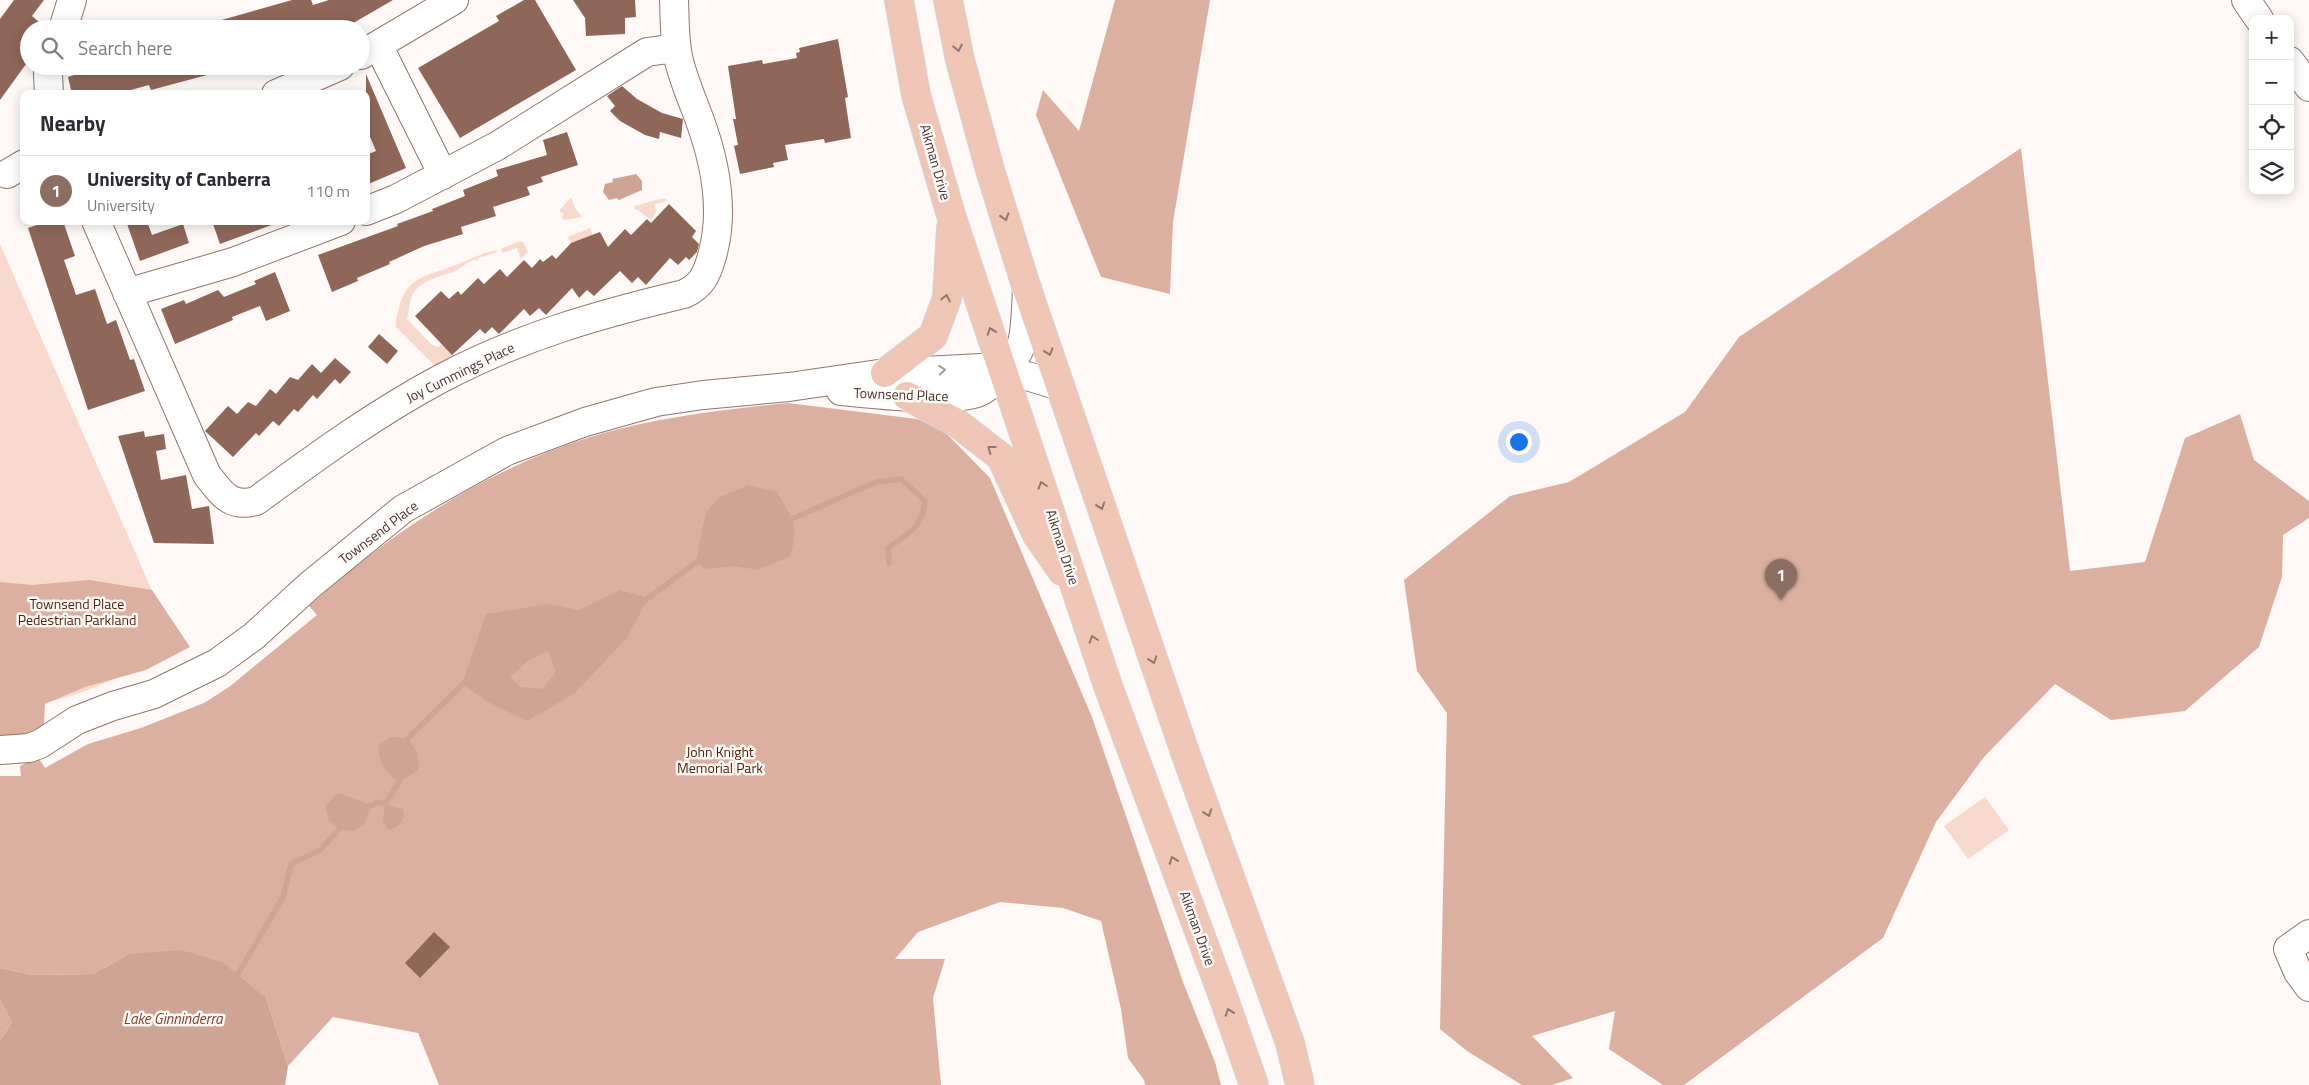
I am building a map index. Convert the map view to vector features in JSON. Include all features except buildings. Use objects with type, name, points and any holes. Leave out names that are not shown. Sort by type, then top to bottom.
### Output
[{"type":"main road","name":"Aikman Drive","points":[[900,0],[916,95],[951,215],[1005,371],[1108,686],[1253,1085]]},
{"type":"main road","points":[[948,0],[960,60],[990,170],[1027,290],[1187,758],[1290,1043],[1299,1077]]},
{"type":"main road","points":[[885,373],[933,336],[947,298],[951,215]]},
{"type":"main road","points":[[907,396],[957,423],[1001,457],[1037,535],[1079,595]]},
{"type":"street","points":[[65,20],[72,0]]},
{"type":"street","points":[[443,175],[370,50],[454,0]]},
{"type":"street","name":"Joy Cummings Place","points":[[98,225],[207,474],[231,502],[245,504],[256,501],[327,450],[397,404],[450,374],[502,349],[570,323],[684,294],[699,286],[709,268],[715,241],[717,226],[716,186],[706,136],[688,91],[676,48],[674,0]]},
{"type":"street","points":[[2246,0],[2256,15]]},
{"type":"street","points":[[370,209],[443,175],[497,146],[647,52],[676,48]]},
{"type":"street","points":[[2294,66],[2309,87]]},
{"type":"street","points":[[48,75],[49,90]]},
{"type":"street","points":[[285,90],[319,75]]},
{"type":"street","points":[[127,293],[232,262],[330,225]]},
{"type":"street","name":"Townsend Place","points":[[789,387],[907,396],[956,396],[979,392],[1005,371],[1021,345],[1027,290]]},
{"type":"street","name":"Townsend Place","points":[[0,750],[29,748],[40,744],[77,720],[113,706],[154,694],[217,663],[254,636],[310,585],[403,509],[507,451],[585,422],[656,402],[703,395],[789,387],[885,373],[982,368],[1005,371],[1060,386]]},
{"type":"street","points":[[2299,941],[2298,972],[2309,987]]},
{"type":"green space","points":[[1115,0],[1210,0],[1173,222],[1170,294],[1101,277],[1036,115],[1043,90],[1079,131]]},
{"type":"green space","points":[[2021,148],[2070,571],[2145,562],[2185,438],[2240,414],[2254,460],[2309,501],[2309,518],[2283,535],[2282,577],[2259,647],[2185,711],[2111,720],[2055,684],[1984,757],[1936,822],[1883,938],[1684,1085],[1663,1085],[1609,1049],[1615,1011],[1532,1036],[1573,1078],[1552,1085],[1522,1085],[1467,1051],[1440,1029],[1447,713],[1417,671],[1404,580],[1510,496],[1569,482],[1685,412],[1739,337]]},
{"type":"green space","points":[[571,197],[575,208],[582,217],[563,220],[562,216],[564,214],[559,211]]},
{"type":"green space","points":[[666,199],[665,202],[655,204],[656,213],[651,220],[638,210],[635,210],[635,206]]},
{"type":"green space","points":[[590,228],[596,242],[582,250],[573,241],[571,244],[568,238],[570,236]]},
{"type":"green space","points":[[520,241],[523,242],[528,252],[521,259],[517,248],[502,253],[501,249]]},
{"type":"green space","name":"Townsend Place Pedestrian Parkland","points":[[0,244],[175,643],[135,669],[98,686],[50,702],[0,714]]},
{"type":"green space","points":[[496,250],[498,252],[478,258],[477,262],[475,259],[455,271],[424,283],[412,296],[407,319],[432,345],[438,347],[443,344],[459,359],[438,369],[396,327],[396,318],[403,298],[412,284],[419,279]]},
{"type":"green space","name":"John Knight Memorial Park","points":[[788,403],[917,419],[941,428],[990,478],[1092,717],[1183,982],[1215,1062],[1221,1085],[1145,1085],[1144,1080],[1128,1058],[1121,1009],[1101,921],[1063,908],[1000,902],[918,932],[895,959],[945,959],[933,998],[941,1085],[439,1085],[418,1033],[333,1017],[288,1066],[266,998],[129,954],[93,974],[33,975],[0,968],[0,776],[21,776],[20,766],[38,757],[45,768],[88,744],[141,728],[204,703],[229,687],[317,615],[309,606],[343,577],[416,522],[454,498],[493,477],[534,458],[576,442],[619,429],[682,416]]},
{"type":"green space","points":[[89,580],[152,590],[190,647],[146,670],[85,687],[45,704],[44,725],[25,735],[0,737],[0,582],[32,585]]},
{"type":"green space","points":[[1985,797],[2009,830],[1968,859],[1944,826]]},
{"type":"green space","points":[[0,1000],[12,1022],[0,1041]]},
{"type":"water","points":[[636,174],[642,181],[642,190],[619,200],[617,198],[609,200],[603,192],[605,184],[613,182],[612,179]]},
{"type":"water","points":[[748,485],[777,492],[793,522],[794,536],[790,556],[758,570],[734,566],[706,569],[696,562],[705,516],[710,507],[720,497]]},
{"type":"water","points":[[620,590],[648,598],[627,638],[575,693],[527,721],[488,702],[462,684],[486,614],[548,604],[579,610]],"holes":[[[548,651],[556,672],[542,689],[521,687],[510,677],[528,661]]]},
{"type":"water","points":[[391,737],[408,738],[418,754],[419,770],[399,782],[386,770],[380,757],[379,745]]},
{"type":"water","points":[[338,793],[372,805],[365,823],[353,831],[340,830],[329,821],[325,806]]},
{"type":"water","points":[[385,804],[403,809],[404,816],[400,824],[393,829],[387,829],[383,821]]},
{"type":"water","name":"Lake Ginninderra","points":[[181,950],[222,962],[266,998],[288,1066],[285,1085],[0,1085],[0,1041],[12,1022],[0,1000],[0,968],[33,975],[93,974],[129,954]]},
{"type":"waterway","points":[[785,522],[876,482],[901,479],[925,501],[918,524],[908,534],[888,548],[889,563]]},
{"type":"waterway","points":[[644,601],[701,559]]},
{"type":"waterway","points":[[408,746],[408,738],[467,680]]},
{"type":"waterway","points":[[366,808],[378,802],[385,804],[399,782],[400,776]]},
{"type":"waterway","points":[[235,979],[283,897],[291,864],[320,850],[343,825]]},
{"type":"place","name":"University of Canberra","points":[[1781,600]]}]
